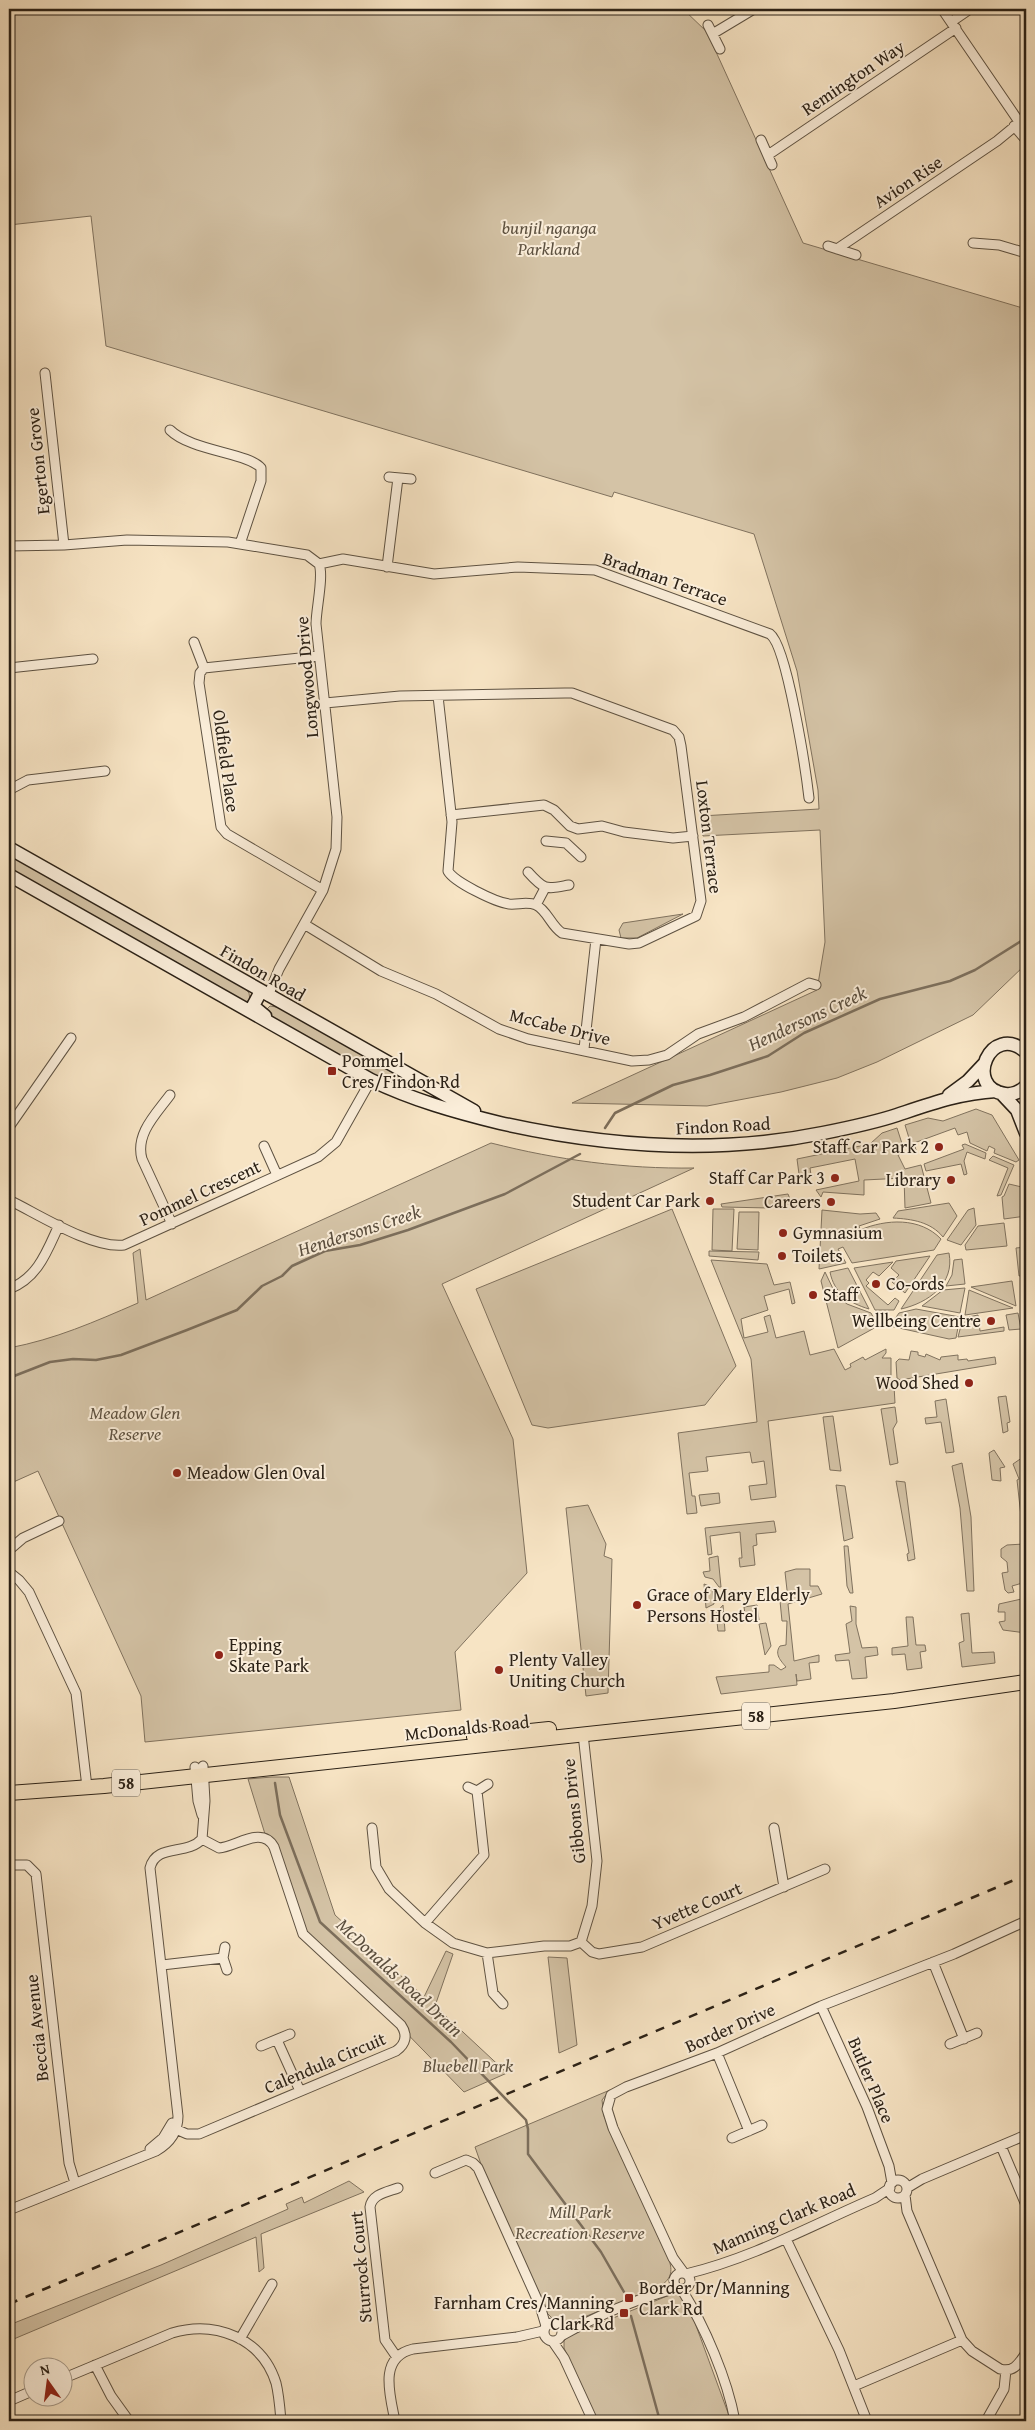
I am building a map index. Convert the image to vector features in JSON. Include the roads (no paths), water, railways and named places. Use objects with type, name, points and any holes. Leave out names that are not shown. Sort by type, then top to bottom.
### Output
[{"type":"main road","name":"Findon Road","points":[[9,848],[264,994],[413,1076],[444,1096],[501,1123]]},
{"type":"main road","points":[[9,875],[256,1014],[264,994]]},
{"type":"main road","name":"Findon Road","points":[[256,1014],[300,1037],[312,1048],[371,1080],[407,1097],[438,1108],[545,1133],[625,1144],[679,1147],[730,1146],[784,1140],[844,1129],[890,1117],[943,1099],[998,1092],[1016,1093],[1026,1086]]},
{"type":"main road","name":"Findon Road","points":[[943,1099],[968,1081],[984,1064],[990,1052],[1003,1045],[1019,1047],[1026,1052]]},
{"type":"main road","points":[[984,1064],[985,1079],[1017,1110],[1026,1133]]},
{"type":"main road","points":[[407,1097],[417,1091],[417,1083],[413,1076]]},
{"type":"main road","name":"McDonalds Road","points":[[199,1771],[583,1734],[876,1703],[1026,1682]]},
{"type":"main road","name":"McDonalds Road","points":[[9,1793],[836,1699],[929,1695]]},
{"type":"main road","name":"McDonalds Road","points":[[9,1789],[86,1783]]},
{"type":"street","points":[[714,33],[754,9]]},
{"type":"street","points":[[942,9],[1012,109],[1026,140]]},
{"type":"street","name":"Remington Way","points":[[768,155],[953,25],[970,9]]},
{"type":"street","points":[[708,25],[714,33],[720,49]]},
{"type":"street","name":"Avion Rise","points":[[837,249],[997,141],[1020,129]]},
{"type":"street","points":[[761,140],[772,165]]},
{"type":"street","points":[[973,243],[999,245],[1026,253]]},
{"type":"street","points":[[828,246],[856,255]]},
{"type":"street","name":"Egerton Grove","points":[[45,373],[64,545]]},
{"type":"street","points":[[170,430],[183,440],[250,461],[260,468],[261,481],[240,544]]},
{"type":"street","points":[[387,567],[393,478],[411,479]]},
{"type":"street","points":[[9,546],[64,545],[126,540],[240,544],[308,556],[319,564]]},
{"type":"street","name":"Bradman Terrace","points":[[319,564],[343,559],[434,574],[518,568],[595,570],[772,635],[778,645],[789,684],[809,798]]},
{"type":"street","name":"Longwood Drive","points":[[264,994],[323,890],[333,863],[337,832],[316,613],[321,572],[319,564]]},
{"type":"street","name":"Oldfield Place","points":[[194,642],[204,668],[200,673],[199,682],[220,827],[227,834],[323,890]]},
{"type":"street","points":[[204,668],[320,656]]},
{"type":"street","points":[[9,668],[93,659]]},
{"type":"street","name":"Loxton Terrace","points":[[325,704],[385,697],[572,694],[673,730],[680,740],[693,836],[701,901],[696,916],[639,943],[629,944],[562,933],[553,926],[543,911],[536,905]]},
{"type":"street","points":[[438,696],[451,815],[448,871],[451,876],[499,902],[536,905],[544,888]]},
{"type":"street","points":[[9,790],[28,780],[105,771]]},
{"type":"street","points":[[451,815],[544,805],[554,810],[574,828],[584,830],[602,826],[624,832],[672,838],[693,836]]},
{"type":"street","points":[[566,843],[574,828]]},
{"type":"street","points":[[546,841],[566,843],[581,857]]},
{"type":"street","points":[[528,872],[544,888],[554,889],[569,885]]},
{"type":"street","name":"McCabe Drive","points":[[304,924],[382,971],[436,994],[499,1029],[528,1039],[584,1049],[632,1061],[658,1058],[708,1029],[744,1017],[808,983],[816,984]]},
{"type":"street","points":[[584,1049],[596,939]]},
{"type":"street","points":[[9,1127],[71,1038]]},
{"type":"street","name":"Pommel Crescent","points":[[9,1200],[94,1242],[109,1246],[131,1242],[318,1157],[331,1148],[371,1080]]},
{"type":"street","points":[[170,1094],[144,1132],[140,1149],[142,1159],[172,1224]]},
{"type":"street","points":[[264,1146],[278,1175]]},
{"type":"street","points":[[9,1289],[28,1278],[34,1272],[44,1257],[59,1225]]},
{"type":"street","points":[[9,1550],[23,1538],[60,1521]]},
{"type":"street","points":[[9,1572],[20,1580],[29,1592],[73,1687],[77,1701],[86,1783]]},
{"type":"street","name":"Gibbons Drive","points":[[581,1942],[592,1906],[597,1861],[583,1734]]},
{"type":"street","points":[[9,2210],[142,2155],[174,2129],[178,2116],[151,1882],[151,1864],[162,1853],[190,1848],[202,1839],[204,1820],[199,1771]]},
{"type":"street","points":[[477,1791],[488,1784]]},
{"type":"street","points":[[468,1787],[477,1791]]},
{"type":"street","points":[[425,1923],[484,1855],[477,1791]]},
{"type":"street","points":[[372,1828],[376,1867],[389,1889],[425,1923],[453,1944],[487,1953],[544,1946],[570,1946],[581,1942]]},
{"type":"street","points":[[774,1828],[784,1887]]},
{"type":"street","name":"Calendula Circuit","points":[[174,2129],[195,2135],[396,2051],[404,2042],[404,2031],[303,1934],[274,1847],[268,1840],[259,1837],[219,1848],[202,1839]]},
{"type":"street","name":"Beccia Avenue","points":[[9,1865],[24,1864],[33,1869],[36,1877],[68,2163],[75,2183]]},
{"type":"street","name":"Yvette Court","points":[[581,1942],[592,1952],[599,1954],[631,1950],[784,1887],[825,1868]]},
{"type":"street","name":"Border Drive","points":[[682,2281],[608,2116],[607,2104],[611,2095],[626,2087],[718,2053],[821,2006],[932,1962],[1026,1921]]},
{"type":"street","points":[[225,1947],[222,1958],[227,1970]]},
{"type":"street","points":[[487,1953],[493,1993],[503,2004]]},
{"type":"street","points":[[162,1965],[222,1958]]},
{"type":"street","points":[[932,1962],[964,2039]]},
{"type":"street","name":"Butler Place","points":[[821,2006],[867,2107],[898,2189],[962,2340]]},
{"type":"street","points":[[950,2044],[977,2033]]},
{"type":"street","points":[[261,2046],[290,2034]]},
{"type":"street","points":[[277,2040],[300,2091]]},
{"type":"street","points":[[718,2053],[749,2131]]},
{"type":"street","points":[[732,2138],[762,2125]]},
{"type":"street","name":"Manning Clark Road","points":[[396,2356],[413,2349],[553,2333],[582,2324],[657,2293],[706,2270],[789,2238],[875,2198],[1026,2135]]},
{"type":"street","points":[[1001,2146],[1026,2205]]},
{"type":"street","points":[[435,2173],[462,2160],[470,2161],[478,2168],[593,2421]]},
{"type":"street","name":"Sturrock Court","points":[[396,2356],[385,2340],[370,2207],[376,2196],[398,2188]]},
{"type":"street","points":[[789,2238],[854,2386],[867,2421]]},
{"type":"street","points":[[682,2281],[725,2384],[735,2421]]},
{"type":"street","points":[[240,2339],[272,2284]]},
{"type":"street","points":[[72,2374],[172,2333],[190,2328],[221,2330],[240,2339],[262,2356],[272,2373],[278,2394],[281,2421]]},
{"type":"street","points":[[854,2386],[962,2340],[972,2351],[1000,2369],[1006,2370],[1018,2366],[1026,2353]]},
{"type":"street","points":[[395,2421],[388,2375],[390,2366],[396,2356]]},
{"type":"street","points":[[95,2365],[111,2396],[129,2421]]},
{"type":"street","points":[[986,2421],[1004,2389],[1006,2370]]},
{"type":"street","points":[[9,2401],[22,2395]]},
{"type":"waterway","name":"Hendersons Creek","points":[[605,1128],[615,1113],[673,1085],[768,1056],[804,1033],[880,999],[950,981],[975,970],[1026,938]]},
{"type":"waterway","name":"Hendersons Creek","points":[[9,1378],[50,1362],[73,1359],[96,1360],[121,1355],[187,1330],[237,1310],[262,1286],[282,1276],[292,1266],[325,1251],[360,1245],[408,1230],[505,1194],[580,1154]]},
{"type":"waterway","name":"McDonalds Road Drain","points":[[275,1783],[280,1815],[320,1922],[451,2042],[526,2120],[528,2154],[601,2252],[624,2292]]},
{"type":"waterway","name":"McDonalds Road Drain","points":[[631,2316],[660,2421]]},
{"type":"railway","points":[[9,2304],[1026,1875]]},
{"type":"place","name":"Pommel Cres/Findon Rd","points":[[332,1071]]},
{"type":"place","name":"Staff Car Park 2","points":[[939,1147]]},
{"type":"place","name":"Staff Car Park 3","points":[[835,1178]]},
{"type":"place","name":"Library","points":[[951,1180]]},
{"type":"place","name":"Student Car Park","points":[[710,1201]]},
{"type":"place","name":"Careers","points":[[831,1202]]},
{"type":"place","name":"Gymnasium","points":[[783,1233]]},
{"type":"place","name":"Toilets","points":[[782,1256]]},
{"type":"place","name":"Co-ords","points":[[876,1284]]},
{"type":"place","name":"Staff","points":[[813,1295]]},
{"type":"place","name":"Wellbeing Centre","points":[[991,1321]]},
{"type":"place","name":"Wood Shed","points":[[969,1383]]},
{"type":"place","name":"Meadow Glen Oval","points":[[177,1473]]},
{"type":"place","name":"Grace of Mary Elderly Persons Hostel","points":[[637,1605]]},
{"type":"place","name":"Epping Skate Park","points":[[219,1655]]},
{"type":"place","name":"Plenty Valley Uniting Church","points":[[499,1670]]},
{"type":"place","name":"Border Dr/Manning Clark Rd","points":[[629,2298]]},
{"type":"place","name":"Farnham Cres/Manning Clark Rd","points":[[624,2313]]},
{"type":"park label","name":"bunjil nganga Parkland","points":[[549,238]]},
{"type":"park label","name":"Meadow Glen Reserve","points":[[135,1424]]},
{"type":"park label","name":"Bluebell Park","points":[[468,2066]]},
{"type":"park label","name":"Mill Park Recreation Reserve","points":[[580,2222]]}]
